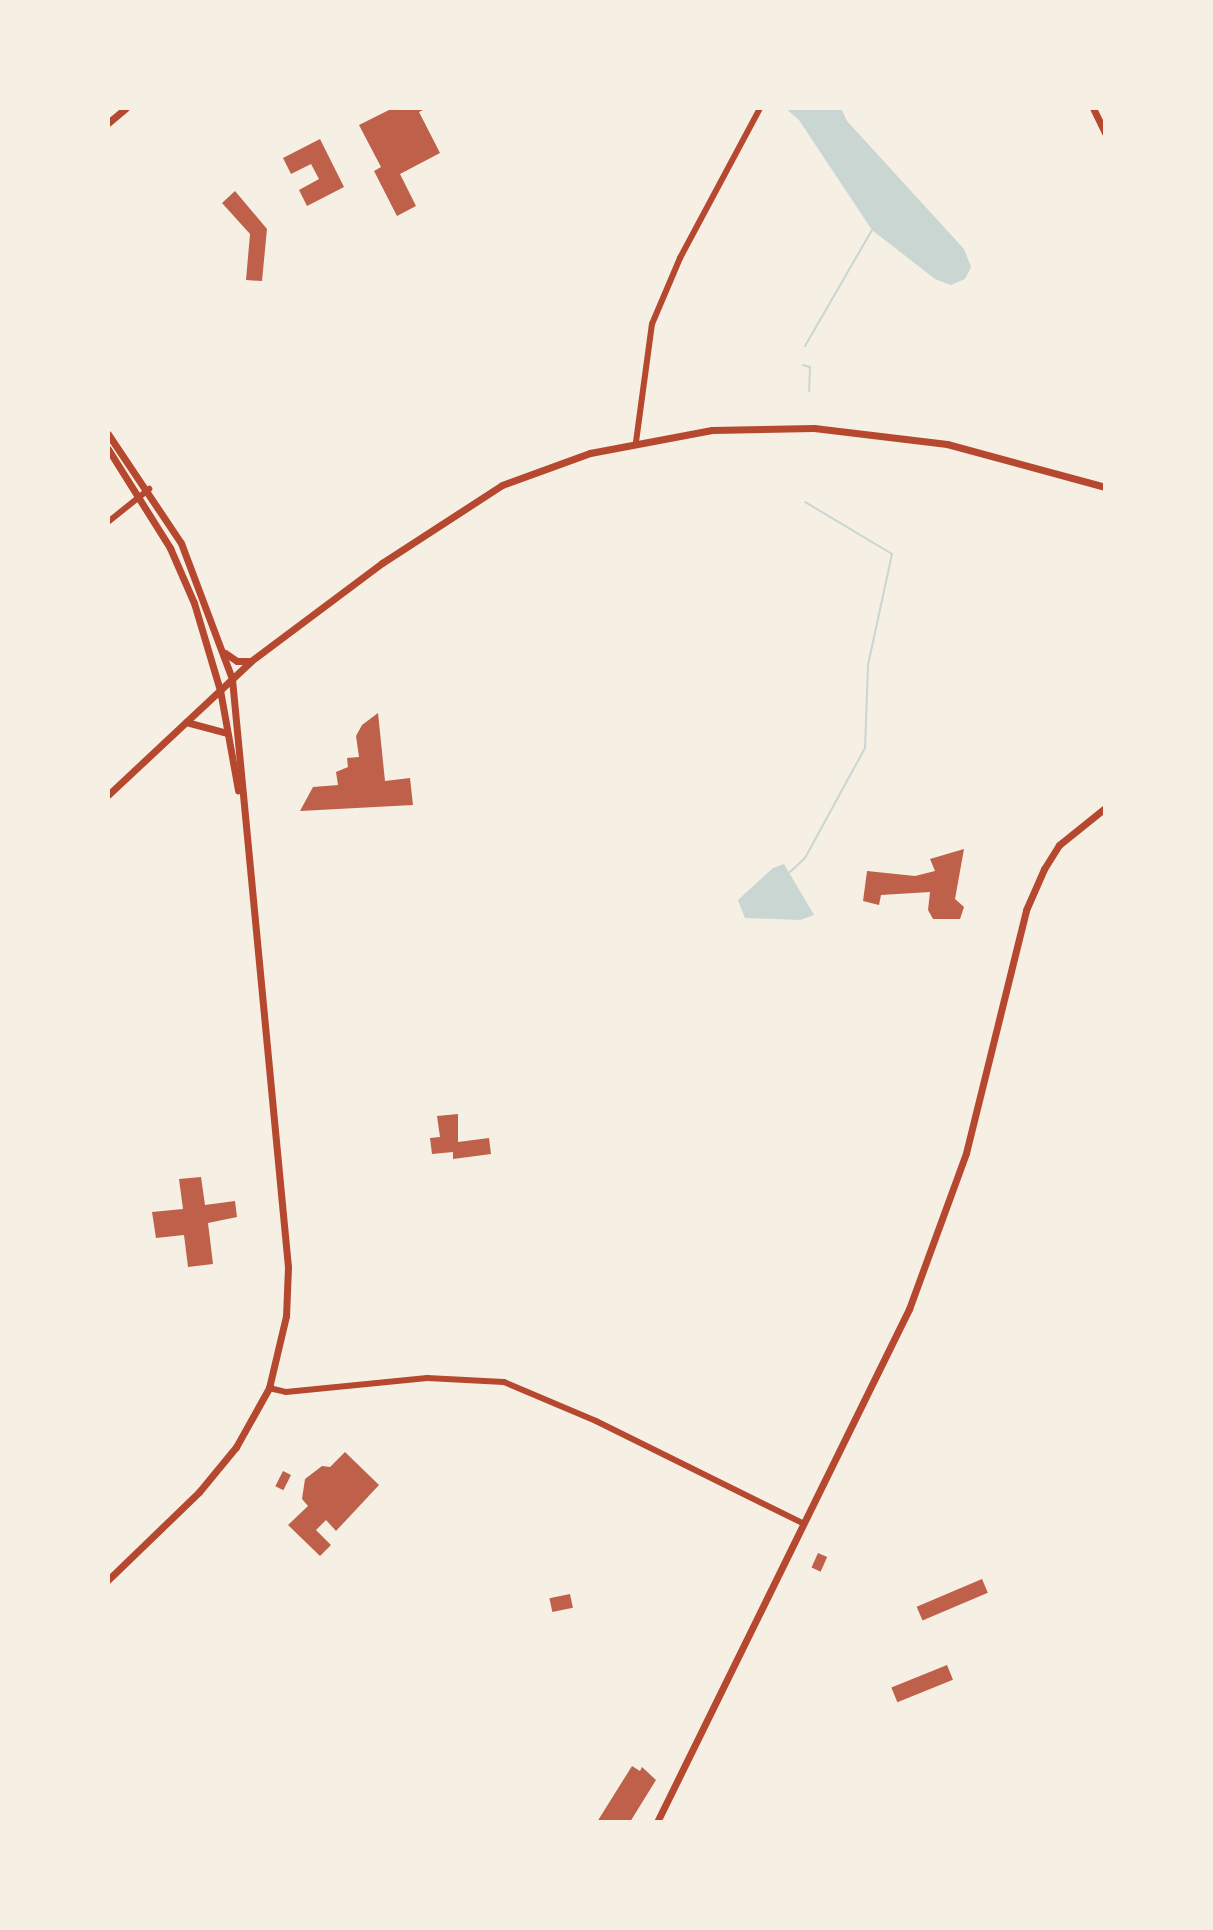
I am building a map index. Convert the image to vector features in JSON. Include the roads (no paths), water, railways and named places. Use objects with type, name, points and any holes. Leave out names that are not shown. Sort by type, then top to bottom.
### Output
[{"type":"main road","points":[[108,123],[126,108]]},
{"type":"main road","points":[[1093,108],[1105,133]]},
{"type":"main road","points":[[108,795],[251,661],[382,563],[502,485],[636,442],[767,426],[874,434],[960,446],[1105,487]]},
{"type":"main road","points":[[108,434],[149,489],[195,572],[232,679],[239,792],[287,1237],[286,1316],[269,1388],[217,1474],[108,1580]]},
{"type":"main road","points":[[108,449],[140,496],[184,577],[220,690],[239,792]]},
{"type":"main road","points":[[222,650],[237,661],[251,661]]},
{"type":"main road","points":[[186,722],[227,733]]},
{"type":"main road","points":[[657,1822],[909,1309],[966,1153],[1026,910],[1059,845],[1105,808]]},
{"type":"street","points":[[636,442],[652,324],[680,258],[760,108]]},
{"type":"street","points":[[108,522],[149,489]]},
{"type":"street","points":[[269,1388],[286,1392],[427,1378],[504,1382],[596,1421],[802,1523]]},
{"type":"waterway","points":[[805,346],[872,230]]},
{"type":"waterway","points":[[803,365],[810,367],[809,391]]},
{"type":"waterway","points":[[790,872],[805,858],[865,748],[868,665],[892,554],[805,502]]}]
